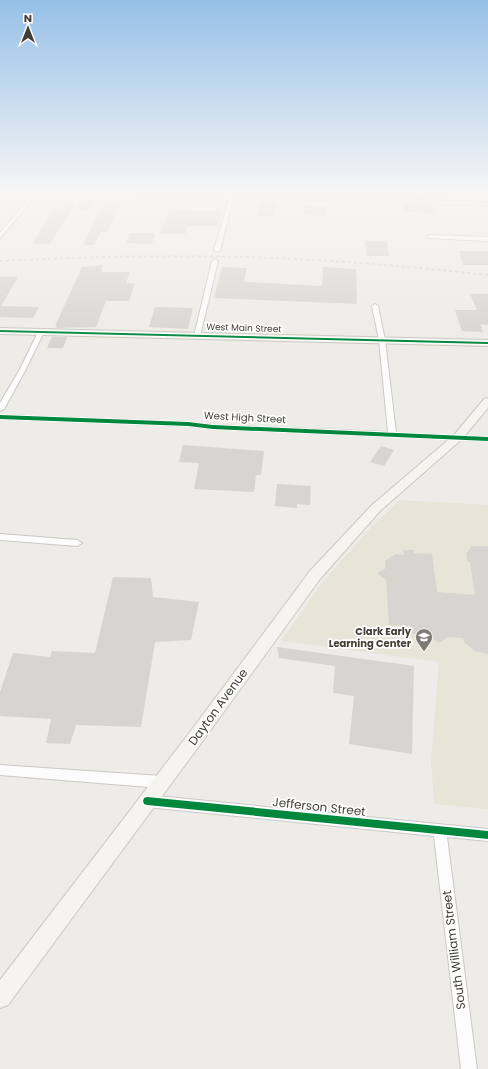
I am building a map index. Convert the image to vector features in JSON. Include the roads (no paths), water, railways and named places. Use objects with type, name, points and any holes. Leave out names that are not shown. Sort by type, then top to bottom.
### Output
[{"type":"main road","name":"West Main Street","points":[[0,331],[488,343]]},
{"type":"main road","name":"Dayton Avenue","points":[[0,997],[196,737],[315,575],[376,508],[458,437],[488,401]]},
{"type":"street","points":[[217,250],[219,242]]},
{"type":"street","points":[[198,336],[215,261]]},
{"type":"street","points":[[375,306],[382,340],[392,434]]},
{"type":"street","points":[[0,409],[22,371],[41,332]]},
{"type":"street","name":"West High Street","points":[[0,417],[188,424],[213,427],[488,439]]},
{"type":"street","points":[[0,537],[77,543]]},
{"type":"street","points":[[0,770],[161,782]]},
{"type":"street","name":"Jefferson Street","points":[[147,801],[488,835]]},
{"type":"street","name":"South William Street","points":[[440,831],[469,1069]]},
{"type":"railway","points":[[0,261],[61,258],[182,256],[243,257],[366,263],[488,275]]},
{"type":"place","name":"Clark Early Learning Center","points":[[424,652]]}]
